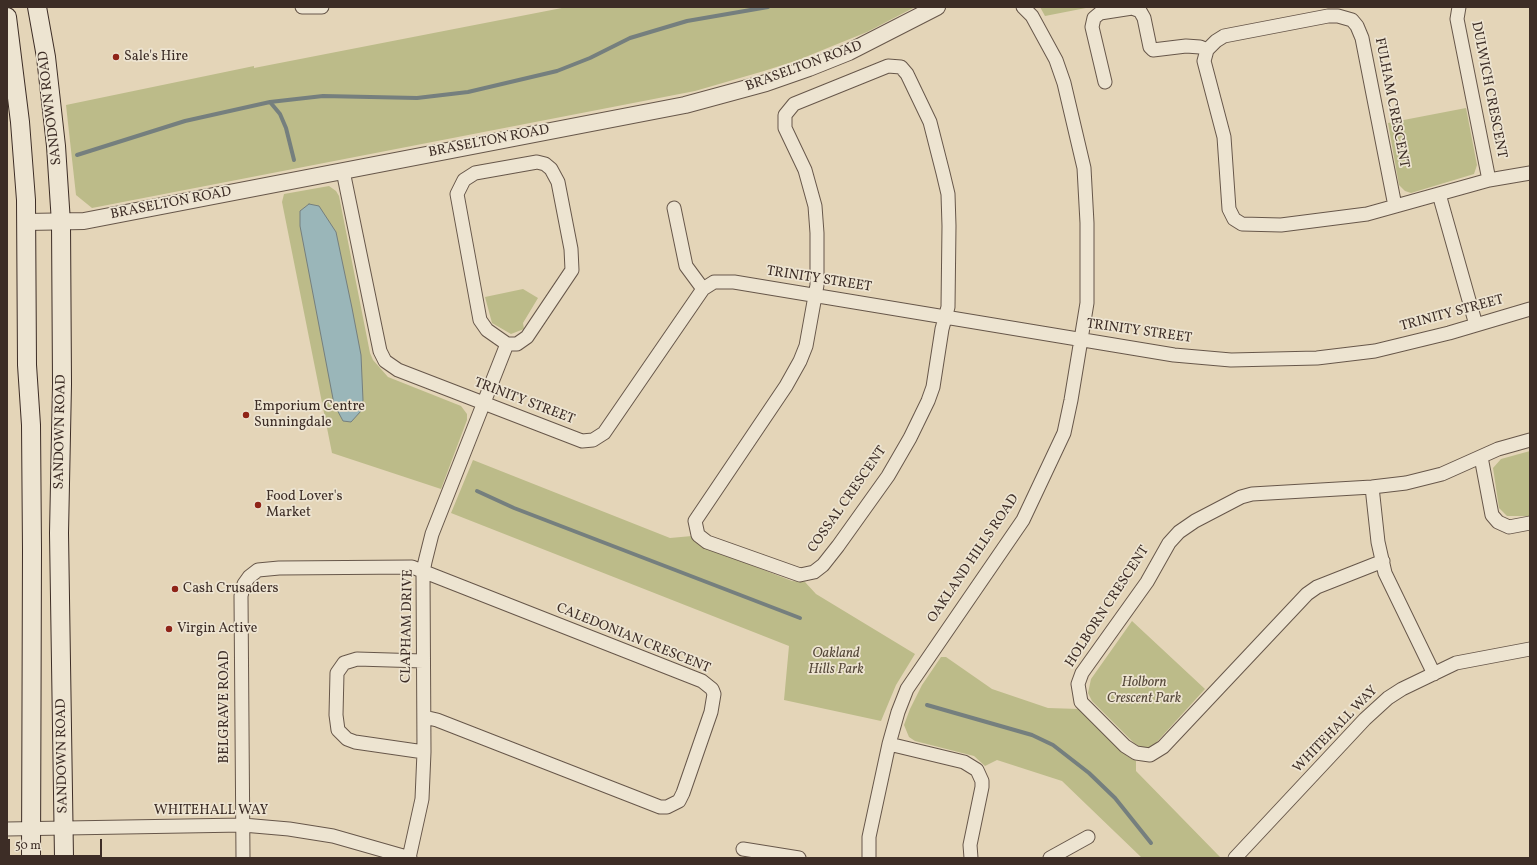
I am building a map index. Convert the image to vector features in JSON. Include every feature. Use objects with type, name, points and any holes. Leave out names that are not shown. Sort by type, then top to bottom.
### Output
[{"type":"main road","name":"SANDOWN ROAD","points":[[37,7],[46,57],[56,146],[61,223],[62,384],[59,532],[64,858]]},
{"type":"main road","name":"SANDOWN ROAD","points":[[7,17],[20,122],[26,222],[27,365],[31,425],[32,550],[31,858]]},
{"type":"street","points":[[302,7],[322,7]]},
{"type":"street","name":"BRASELTON ROAD","points":[[26,222],[84,222],[685,104],[766,83],[849,52],[937,7]]},
{"type":"street","name":"DULWICH CRESCENT","points":[[1459,7],[1458,19],[1490,180]]},
{"type":"street","points":[[1105,82],[1092,27],[1094,18],[1100,13],[1132,8],[1140,11],[1144,18],[1150,47],[1153,50],[1190,46],[1207,50],[1204,61],[1224,137],[1229,209],[1234,219],[1247,225],[1281,225],[1366,214],[1440,194],[1476,325]]},
{"type":"street","name":"OAKLAND HILLS ROAD","points":[[869,858],[869,837],[889,744],[898,712],[907,689],[1023,520],[1064,433],[1082,340],[1087,303],[1087,223],[1084,168],[1064,84],[1056,60],[1028,10]]},
{"type":"street","name":"FULHAM CRESCENT","points":[[1207,50],[1216,40],[1224,36],[1328,16],[1338,16],[1352,20],[1357,26],[1362,38],[1395,206]]},
{"type":"street","name":"COSSAL CRESCENT","points":[[888,66],[896,66],[907,74],[930,122],[948,194],[949,290],[948,307],[945,317],[933,387],[910,438],[888,476],[823,565],[814,572],[800,575],[707,542],[698,535],[695,521],[794,373],[806,346],[817,285],[815,206],[805,170],[785,128],[785,115],[794,104],[888,66]]},
{"type":"street","points":[[537,162],[545,164],[551,169],[558,182],[571,249],[572,270],[527,337],[517,344],[507,344],[487,330],[480,320],[457,194],[464,180],[475,173],[537,162]]},
{"type":"street","name":"TRINITY STREET","points":[[343,171],[382,356],[393,368],[576,439],[588,441],[599,437],[608,428],[703,289],[714,282],[726,281],[1082,340],[1203,358],[1288,360],[1375,351],[1476,325],[1530,309]]},
{"type":"street","name":"DULWICH CRESCENT","points":[[1440,194],[1490,180],[1530,173]]},
{"type":"street","points":[[674,208],[686,266],[703,289]]},
{"type":"street","name":"CLAPHAM DRIVE","points":[[410,858],[422,799],[424,752],[423,572],[432,534],[507,344]]},
{"type":"street","points":[[1434,674],[1385,573],[1378,542],[1372,487],[1406,483],[1442,474],[1498,449],[1530,440]]},
{"type":"street","points":[[1481,457],[1492,515],[1498,522],[1509,527],[1530,523]]},
{"type":"street","name":"HOLBORN CRESCENT","points":[[1372,487],[1252,494],[1241,497],[1194,521],[1179,532],[1169,543],[1147,582],[1082,673],[1078,684],[1081,702],[1125,746],[1136,753],[1150,755],[1163,747],[1308,594],[1317,587],[1383,561]]},
{"type":"street","name":"BELGRAVE ROAD","points":[[243,858],[241,596],[244,584],[249,577],[258,570],[279,568],[412,567],[423,572]]},
{"type":"street","name":"CALEDONIAN CRESCENT","points":[[423,572],[702,681],[712,689],[714,694],[711,712],[683,793],[678,801],[668,807],[660,807],[467,732],[424,717]]},
{"type":"street","name":"WHITEHALL WAY","points":[[1235,858],[1376,708],[1402,688],[1456,663],[1530,649]]},
{"type":"street","points":[[424,661],[357,660],[344,663],[337,673],[336,715],[338,730],[347,739],[354,742],[424,752]]},
{"type":"street","points":[[889,744],[964,762],[973,766],[980,774],[982,787],[970,845],[971,858]]},
{"type":"street","name":"WHITEHALL WAY","points":[[7,829],[243,825],[289,829],[333,836],[410,858]]},
{"type":"street","points":[[1050,858],[1088,836]]},
{"type":"street","points":[[743,849],[799,858]]},
{"type":"green space","points":[[567,7],[915,7],[867,32],[798,60],[695,91],[92,208],[76,195],[66,105],[254,66],[254,68]]},
{"type":"green space","points":[[1040,7],[1091,7],[1045,16]]},
{"type":"green space","points":[[1466,108],[1477,165],[1474,174],[1411,193],[1405,191],[1399,185],[1388,123]]},
{"type":"green space","points":[[329,186],[336,191],[339,196],[370,353],[373,360],[388,377],[461,406],[467,414],[467,420],[441,489],[332,453],[282,202],[284,194]]},
{"type":"green space","points":[[523,289],[538,298],[523,323],[524,329],[511,334],[492,323],[485,297]]},
{"type":"green space","points":[[1530,451],[1530,516],[1507,516],[1499,508],[1493,468],[1501,459]]},
{"type":"green space","name":"Oakland Hills Park","points":[[473,460],[670,538],[692,536],[702,546],[792,581],[805,582],[816,594],[915,654],[896,685],[881,721],[784,700],[789,646],[451,513]]},
{"type":"green space","name":"Holborn Crescent Park","points":[[1132,621],[1205,689],[1154,745],[1149,747],[1140,747],[1134,743],[1092,701],[1088,693],[1091,679]]},
{"type":"green space","points":[[941,657],[946,657],[992,689],[1048,708],[1079,709],[1127,756],[1136,761],[1136,771],[1221,858],[1142,858],[1062,781],[997,760],[985,766],[974,756],[915,741],[909,737],[904,725],[910,709],[922,685]]},
{"type":"water","points":[[309,204],[319,206],[336,232],[352,308],[361,355],[363,400],[361,411],[351,422],[343,421],[334,404],[300,226],[300,211]]},
{"type":"waterway","points":[[77,155],[185,121],[270,102],[323,96],[417,98],[468,92],[557,71],[590,58],[630,38],[687,21],[768,7]]},
{"type":"waterway","points":[[270,102],[280,114],[286,128],[294,160]]},
{"type":"waterway","points":[[477,491],[514,508],[800,618]]},
{"type":"waterway","points":[[927,705],[1032,735],[1053,745],[1089,773],[1115,798],[1151,843]]},
{"type":"place","name":"Sale's Hire","points":[[116,57]]},
{"type":"place","name":"Emporium Centre Sunningdale","points":[[246,415]]},
{"type":"place","name":"Food Lover's Market","points":[[258,505]]},
{"type":"place","name":"Cash Crusaders","points":[[175,589]]},
{"type":"place","name":"Virgin Active","points":[[169,629]]}]
